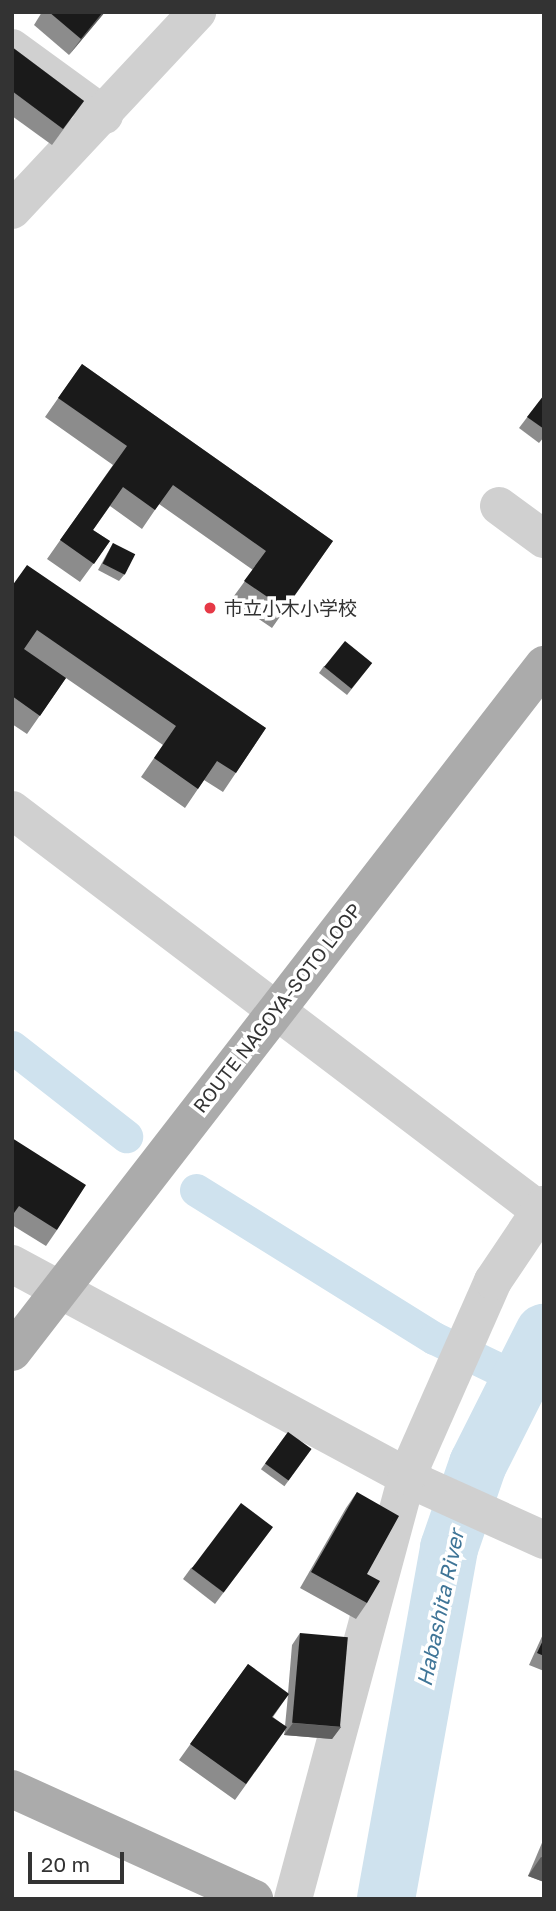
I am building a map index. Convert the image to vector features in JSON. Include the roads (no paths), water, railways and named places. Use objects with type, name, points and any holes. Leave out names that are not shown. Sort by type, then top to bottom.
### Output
[{"type":"main road","name":"ROUTE NAGOYA-SOTO LOOP","points":[[12,1352],[274,1009],[544,665]]},
{"type":"main road","points":[[12,1789],[254,1899]]},
{"type":"street","points":[[12,210],[104,115],[197,12]]},
{"type":"street","points":[[12,48],[104,115]]},
{"type":"street","points":[[499,506],[544,539]]},
{"type":"street","points":[[12,810],[541,1207],[493,1282],[455,1369],[413,1480],[293,1899]]},
{"type":"street","points":[[12,1264],[413,1480],[538,1538]]},
{"type":"waterway","points":[[12,1047],[126,1136]]},
{"type":"waterway","points":[[196,1190],[434,1338],[517,1378]]},
{"type":"waterway","name":"Habashita River","points":[[386,1899],[449,1548],[478,1464],[544,1333]]},
{"type":"place","name":"市立小木小学校","points":[[210,608]]}]
